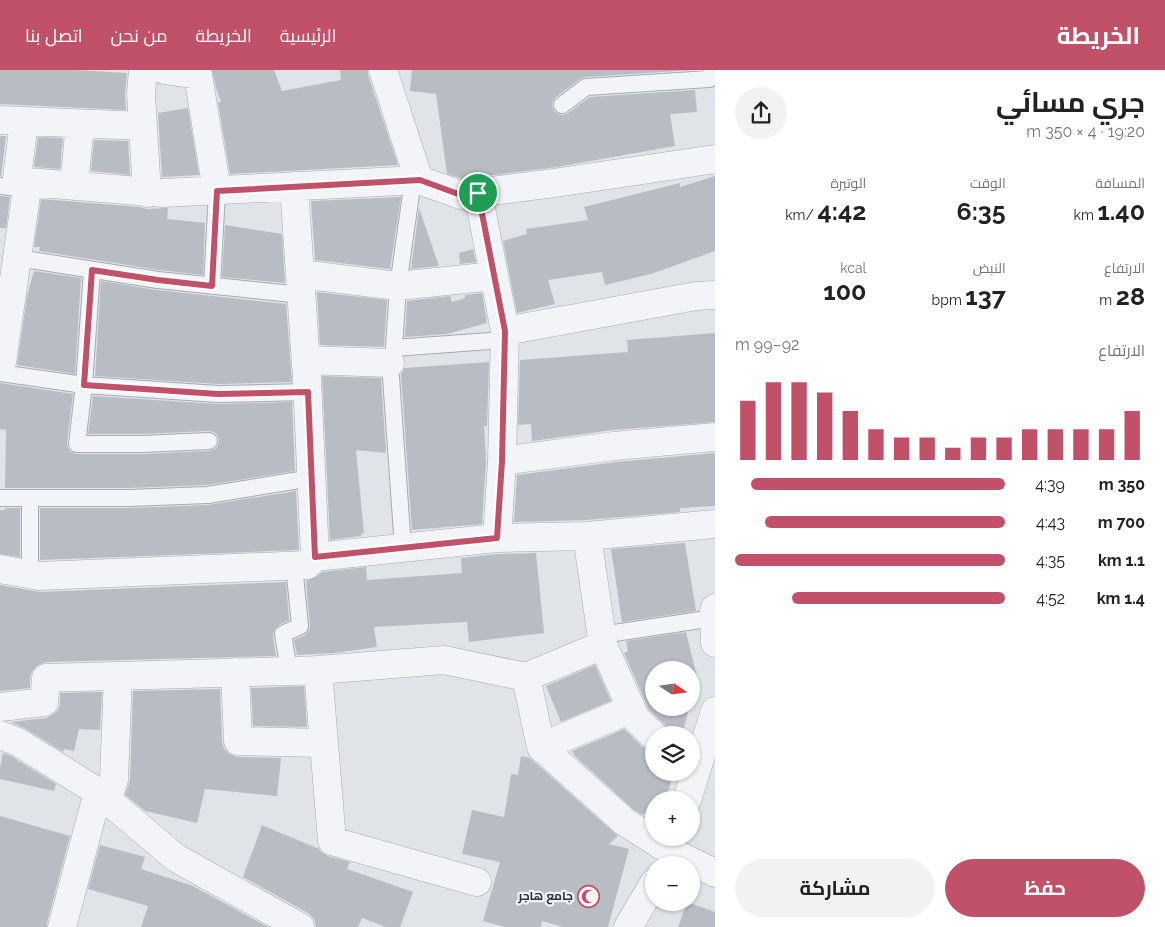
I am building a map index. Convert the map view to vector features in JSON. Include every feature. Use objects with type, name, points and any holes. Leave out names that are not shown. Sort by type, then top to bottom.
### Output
[{"type":"street","points":[[143,70],[141,94],[147,192]]},
{"type":"street","points":[[164,70],[198,75],[217,191]]},
{"type":"street","points":[[383,70],[416,180]]},
{"type":"street","points":[[28,189],[17,178],[12,121],[143,126]]},
{"type":"street","points":[[74,186],[80,124]]},
{"type":"street","points":[[0,362],[2,362],[12,246],[28,189],[28,182],[163,194],[416,180],[461,195],[715,159]]},
{"type":"street","points":[[294,186],[312,478],[304,561]]},
{"type":"street","points":[[478,193],[505,336],[502,461],[497,538]]},
{"type":"street","points":[[301,285],[398,286],[494,276]]},
{"type":"street","points":[[505,336],[696,296],[715,295]]},
{"type":"street","points":[[306,360],[392,356]]},
{"type":"street","points":[[502,461],[614,446],[715,437]]},
{"type":"street","points":[[0,570],[40,576],[304,561],[497,538],[587,536],[715,524]]},
{"type":"street","points":[[587,536],[602,640],[631,709],[636,719],[645,728]]},
{"type":"street","points":[[0,707],[44,702],[46,678],[323,670],[444,660],[526,677],[602,640]]},
{"type":"street","points":[[323,670],[318,670],[332,841],[477,882]]},
{"type":"street","points":[[235,672],[238,741],[324,744]]},
{"type":"street","points":[[62,927],[103,796],[114,780],[118,676]]},
{"type":"street","points":[[526,677],[541,747],[625,822],[671,851],[715,873]]},
{"type":"street","points":[[541,747],[631,709]]},
{"type":"street","points":[[700,753],[715,711]]},
{"type":"street","points":[[0,735],[18,742],[103,796],[176,858],[300,927]]},
{"type":"street","points":[[628,927],[645,898]]},
{"type":"lane","points":[[562,105],[586,87],[709,79],[712,70]]},
{"type":"lane","points":[[403,548],[392,356],[398,286],[416,180]]},
{"type":"lane","points":[[0,186],[28,189]]},
{"type":"lane","points":[[212,286],[217,191]]},
{"type":"lane","points":[[12,246],[92,270],[158,280],[212,286],[301,285]]},
{"type":"lane","points":[[92,270],[84,385],[77,444],[209,441]]},
{"type":"lane","points":[[392,356],[505,336]]},
{"type":"lane","points":[[0,373],[84,385],[218,394],[308,392]]},
{"type":"lane","points":[[0,498],[208,496],[312,478]]},
{"type":"lane","points":[[30,499],[30,575]]},
{"type":"lane","points":[[290,670],[283,634],[300,626],[304,561]]},
{"type":"lane","points":[[602,640],[715,623]]},
{"type":"building","points":[[0,70],[76,70],[127,73],[126,110],[0,104]]},
{"type":"building","points":[[212,70],[274,70],[282,91],[341,80],[340,70],[368,70],[368,75],[398,165],[230,174],[218,102],[221,102]]},
{"type":"building","points":[[412,70],[693,70],[585,77],[556,97],[552,106],[554,111],[563,115],[590,97],[695,90],[697,112],[670,114],[675,146],[557,167],[463,179],[447,174],[436,94],[410,91]]},
{"type":"building","points":[[188,108],[199,175],[162,177],[158,113]]},
{"type":"building","points":[[0,136],[6,136],[1,176],[0,176]]},
{"type":"building","points":[[38,137],[63,138],[60,169],[34,167]]},
{"type":"building","points":[[94,140],[128,141],[130,175],[91,171]]},
{"type":"building","points":[[715,176],[715,251],[651,274],[605,285],[602,272],[548,280],[555,304],[517,313],[503,241],[527,234],[526,229],[588,220],[584,207],[680,183],[680,187]]},
{"type":"building","points":[[0,196],[10,197],[6,228],[0,228]]},
{"type":"building","points":[[401,197],[390,269],[315,260],[311,201]]},
{"type":"building","points":[[41,199],[147,209],[168,208],[167,219],[205,223],[203,275],[39,251],[40,247],[34,247]]},
{"type":"building","points":[[419,208],[439,266],[411,269]]},
{"type":"building","points":[[225,225],[282,234],[285,283],[222,277]]},
{"type":"building","points":[[473,249],[476,262],[460,264],[459,253]]},
{"type":"building","points":[[34,271],[81,278],[75,374],[17,365],[27,296]]},
{"type":"building","points":[[101,281],[157,290],[286,304],[292,382],[218,384],[95,376]]},
{"type":"building","points":[[317,292],[387,300],[384,347],[320,345]]},
{"type":"building","points":[[482,293],[487,323],[447,334],[405,337],[407,301],[450,296],[452,302],[465,298],[465,295]]},
{"type":"building","points":[[715,333],[715,422],[613,430],[532,441],[531,424],[518,425],[520,360],[628,352],[627,340]]},
{"type":"building","points":[[489,362],[487,426],[484,426],[486,461],[482,524],[412,530],[401,374],[404,368]]},
{"type":"building","points":[[322,376],[381,378],[386,453],[356,450],[364,533],[361,536],[330,540]]},
{"type":"building","points":[[0,383],[73,394],[67,443],[71,452],[77,454],[209,451],[215,449],[218,445],[218,436],[214,432],[209,431],[88,434],[93,396],[217,404],[292,402],[295,471],[207,485],[129,488],[5,488],[6,430],[0,429]]},
{"type":"building","points":[[715,453],[715,506],[680,508],[680,512],[586,520],[514,522],[517,475],[616,462]]},
{"type":"building","points":[[296,491],[299,550],[40,560],[40,508],[129,508],[208,505]]},
{"type":"building","points":[[5,508],[20,508],[20,557],[0,554],[0,510],[5,510]]},
{"type":"building","points":[[685,543],[696,611],[622,622],[611,549]]},
{"type":"building","points":[[536,553],[544,633],[469,642],[467,622],[374,627],[377,647],[334,653],[297,655],[294,640],[305,635],[310,626],[306,581],[322,572],[366,567],[367,580],[462,573],[461,558],[498,554]]},
{"type":"building","points":[[286,582],[289,620],[274,630],[276,656],[46,662],[38,665],[33,670],[30,677],[30,688],[0,691],[0,585],[40,592]]},
{"type":"building","points":[[686,632],[693,661],[645,661],[645,701],[624,653],[628,651],[626,641]]},
{"type":"building","points":[[595,665],[611,701],[561,722],[546,686]]},
{"type":"building","points":[[304,686],[307,727],[253,726],[251,688]]},
{"type":"building","points":[[220,689],[222,742],[224,749],[238,757],[281,758],[277,796],[205,789],[197,823],[145,811],[125,795],[130,781],[133,691]]},
{"type":"building","points":[[102,692],[100,730],[79,729],[74,751],[64,749],[63,752],[11,722],[46,718],[52,715],[58,710],[60,693]]},
{"type":"building","points":[[655,716],[687,716],[684,726],[665,725]]},
{"type":"building","points":[[624,729],[645,748],[645,781],[671,781],[668,791],[645,791],[645,813],[643,815],[634,810],[575,756],[572,751]]},
{"type":"building","points":[[3,753],[56,784],[54,791],[0,779]]},
{"type":"building","points":[[521,756],[530,758],[618,836],[609,844],[629,849],[608,927],[563,927],[542,921],[541,927],[505,927],[483,921],[500,862],[462,854],[472,810],[504,817],[511,774],[518,775]]},
{"type":"building","points":[[0,816],[70,836],[47,927],[0,927]]},
{"type":"building","points":[[262,825],[319,849],[328,856],[350,862],[347,869],[413,892],[400,927],[386,927],[362,918],[358,927],[316,927],[314,919],[308,913],[243,877]]},
{"type":"building","points":[[100,845],[145,857],[141,869],[193,886],[268,927],[141,927],[148,906],[88,889]]},
{"type":"building","points":[[700,907],[715,912],[715,927],[678,927],[684,911],[700,911]]},
{"type":"place","name":"جامع هاجر","points":[[589,896]]},
{"type":"route","points":[[420,180],[461,195],[478,193],[505,331],[502,461],[497,538],[315,557],[308,392],[218,394],[84,385],[92,270],[212,286],[217,191],[420,180]]}]
